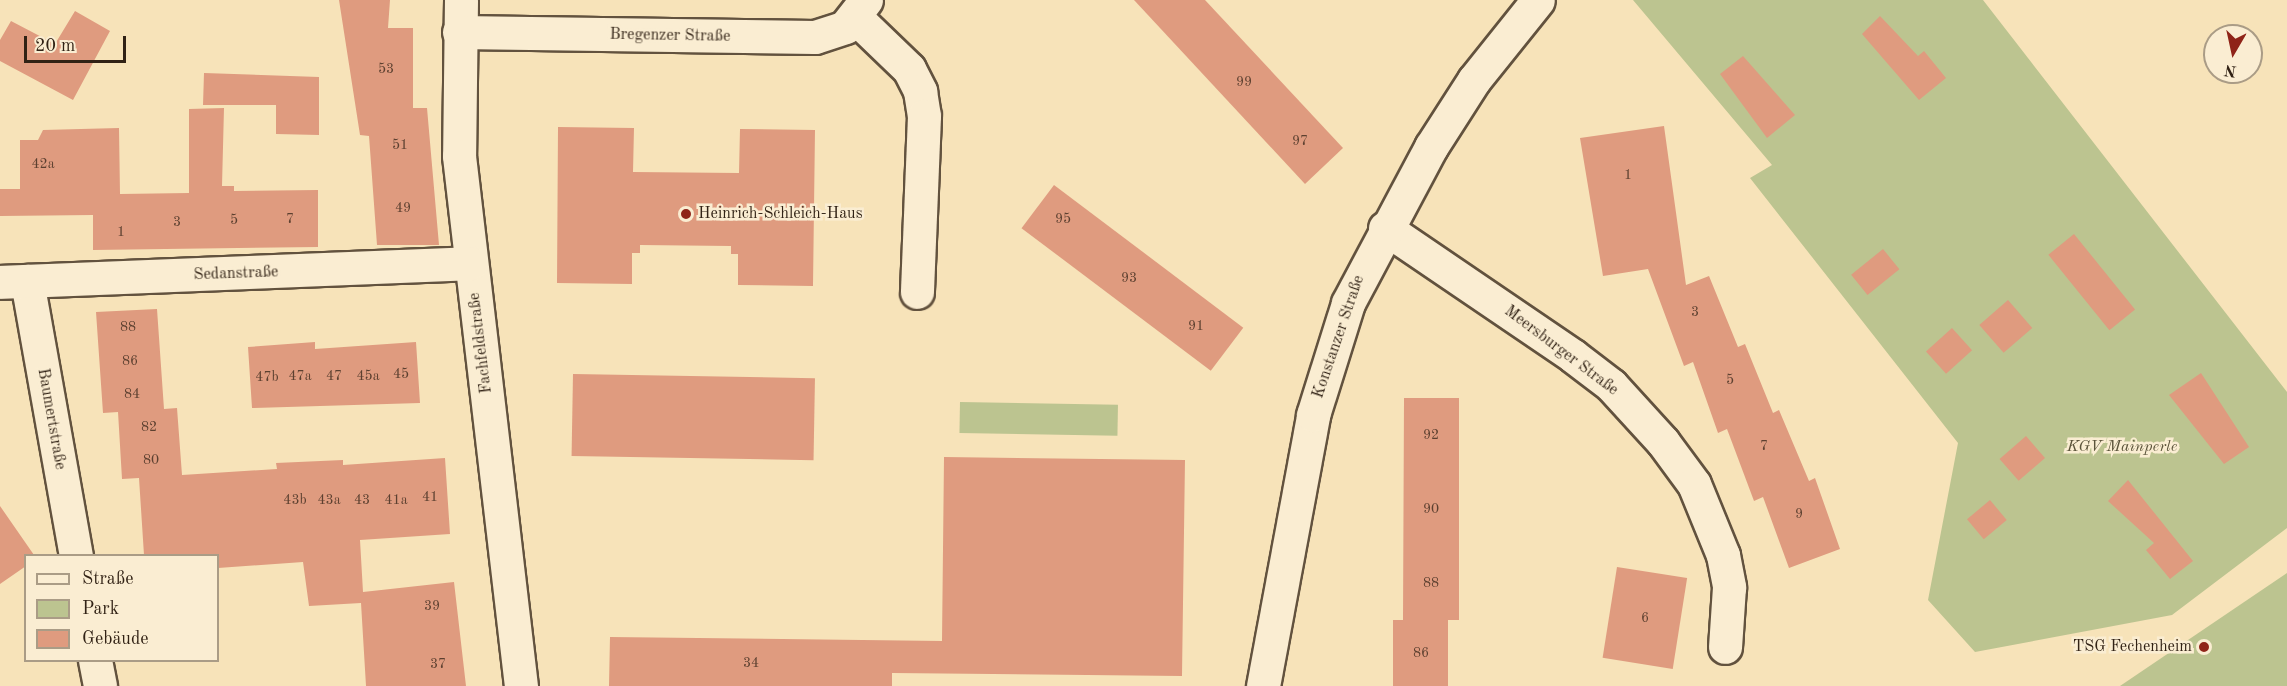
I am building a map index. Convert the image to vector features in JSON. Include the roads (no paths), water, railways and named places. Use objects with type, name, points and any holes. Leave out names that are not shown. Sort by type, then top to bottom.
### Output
[{"type":"street","name":"Fachfeldstraße","points":[[461,0],[456,119],[521,686]]},
{"type":"street","name":"Konstanzer Straße","points":[[1263,686],[1313,415],[1348,303],[1385,228],[1474,80],[1538,0]]},
{"type":"street","name":"Bregenzer Straße","points":[[459,32],[794,38],[830,34],[861,9]]},
{"type":"street","points":[[861,9],[909,69],[920,91],[924,116],[917,292]]},
{"type":"street","name":"Meersburger Straße","points":[[1385,228],[1574,356],[1611,385],[1663,442],[1694,484],[1723,555],[1729,587],[1725,647]]},
{"type":"street","name":"Sedanstraße","points":[[14,282],[471,263]]},
{"type":"street","name":"Baumertstraße","points":[[14,282],[76,554]]},
{"type":"street","points":[[95,662],[100,686]]},
{"type":"place","name":"Heinrich-Schleich-Haus","points":[[686,214]]},
{"type":"place","name":"TSG Fechenheim","points":[[2204,647]]},
{"type":"park label","name":"KGV Mainperle","points":[[2122,447]]}]
